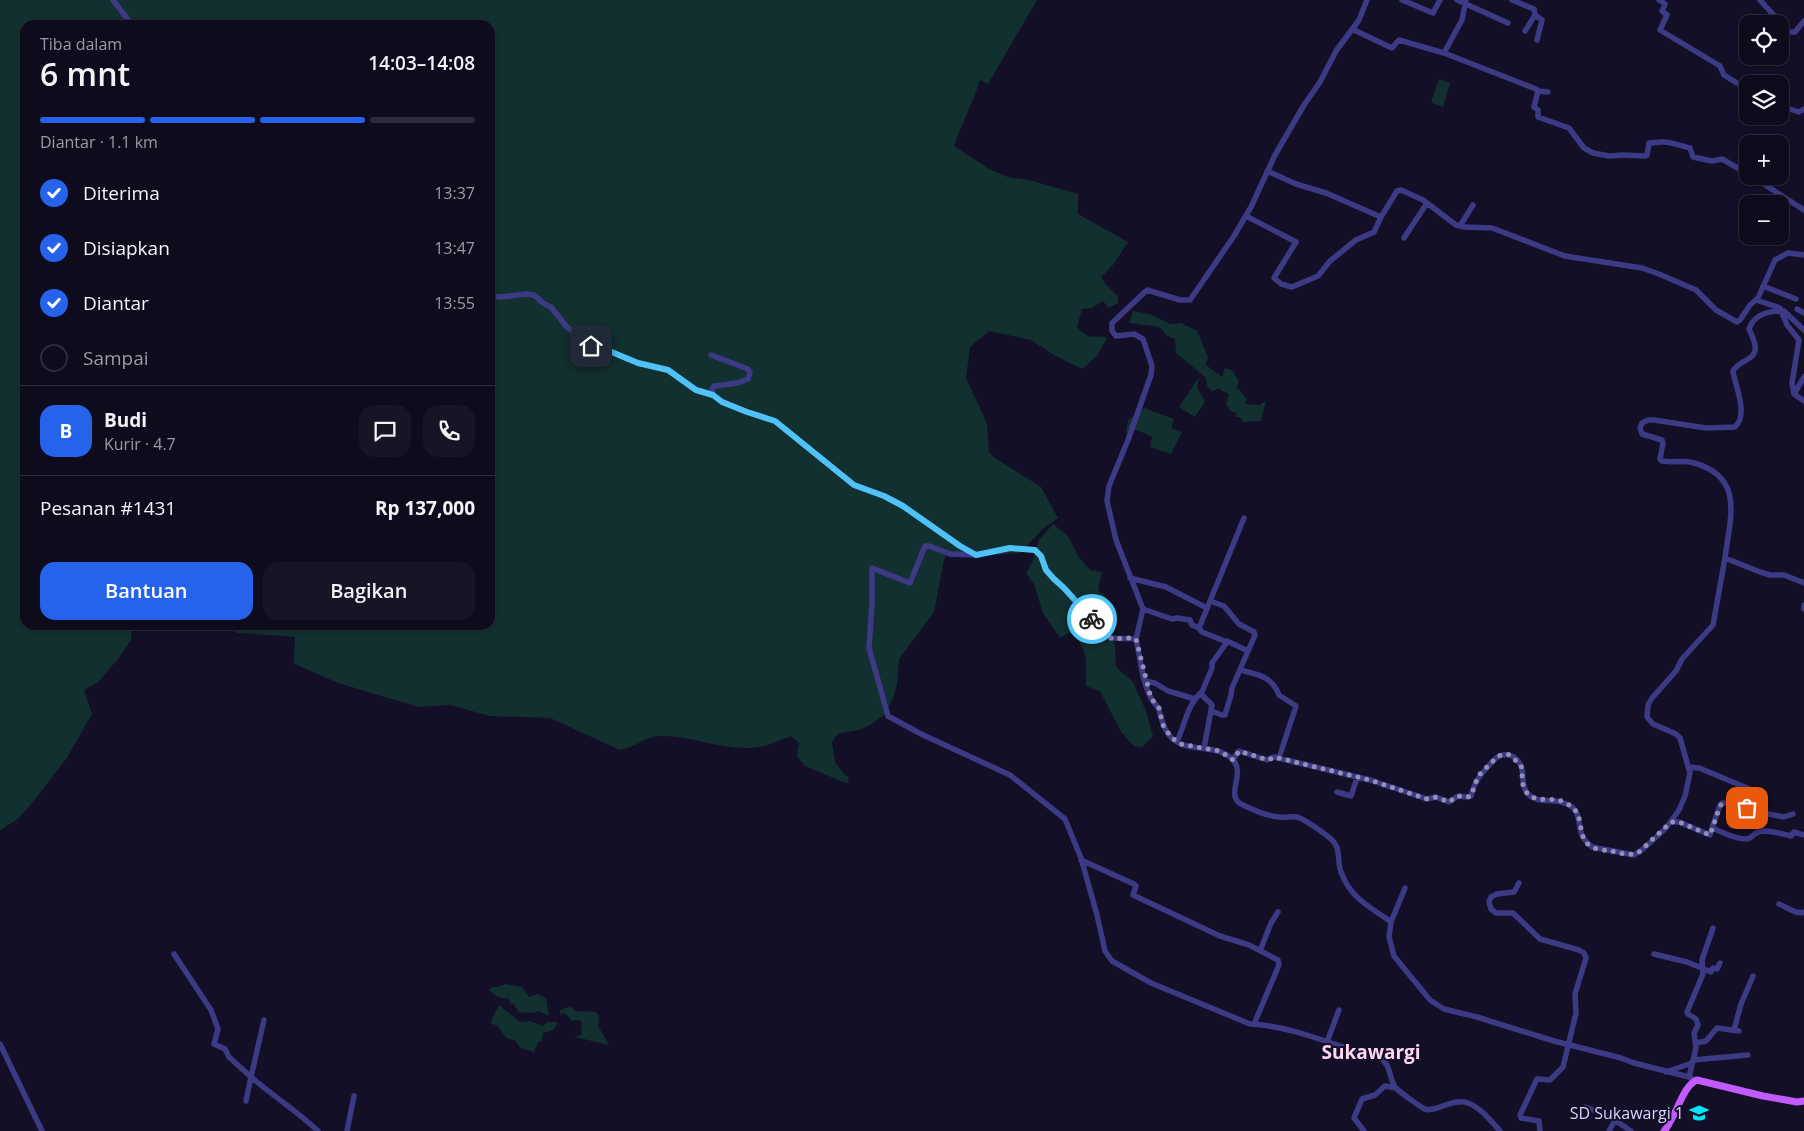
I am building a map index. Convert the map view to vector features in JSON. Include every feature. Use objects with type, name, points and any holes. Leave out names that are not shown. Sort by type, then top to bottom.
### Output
[{"type":"main road","points":[[1664,1131],[1673,1120],[1692,1079],[1704,1080],[1763,1096],[1797,1102],[1804,1101]]},
{"type":"street","points":[[113,0],[128,20]]},
{"type":"street","points":[[1366,0],[1359,20],[1336,51],[1320,82],[1304,105],[1267,171],[1246,216],[1190,300],[1180,300],[1147,290],[1112,323],[1112,331],[1116,336],[1134,334],[1143,339],[1152,367],[1139,410],[1107,498],[1116,540],[1143,610],[1136,639],[1146,681],[1151,698],[1159,708],[1163,725],[1171,737],[1187,746],[1220,751],[1233,760],[1238,768],[1234,794],[1236,801],[1241,805],[1278,817],[1297,816],[1334,842],[1337,849],[1340,872],[1349,889],[1357,900],[1391,922]]},
{"type":"street","points":[[1402,0],[1433,13],[1440,0]]},
{"type":"street","points":[[1457,0],[1466,1],[1508,22]]},
{"type":"street","points":[[1512,0],[1534,10],[1535,15],[1542,20],[1537,40]]},
{"type":"street","points":[[1659,0],[1665,4],[1662,11],[1667,15],[1660,30],[1720,66],[1724,75],[1739,84]]},
{"type":"street","points":[[1760,0],[1789,32],[1795,32],[1804,21]]},
{"type":"street","points":[[1444,53],[1462,20],[1466,1]]},
{"type":"street","points":[[1526,31],[1535,15]]},
{"type":"street","points":[[1352,29],[1392,48],[1399,40],[1444,53],[1538,91],[1548,92]]},
{"type":"street","points":[[1538,91],[1534,107],[1538,110],[1538,117],[1569,128],[1589,152],[1609,156],[1645,156],[1649,143],[1660,141],[1680,144],[1689,148],[1692,156],[1712,161],[1722,159],[1739,169]]},
{"type":"street","points":[[1789,109],[1799,112],[1804,109]]},
{"type":"street","points":[[1267,171],[1296,184],[1326,193],[1381,217]]},
{"type":"street","points":[[1765,185],[1804,210]]},
{"type":"street","points":[[1246,216],[1296,242],[1274,278],[1281,284],[1292,287],[1320,274],[1328,263],[1356,240],[1374,232],[1381,217],[1399,190],[1427,202],[1448,220],[1460,226],[1492,228],[1565,256],[1650,270],[1696,290],[1712,307],[1736,322],[1740,320],[1750,305],[1756,300],[1778,257],[1788,253],[1804,255]]},
{"type":"street","points":[[1404,238],[1427,202]]},
{"type":"street","points":[[1460,226],[1473,205]]},
{"type":"street","points":[[1764,286],[1796,300]]},
{"type":"street","points":[[495,296],[534,295],[551,307],[566,326],[588,344],[638,363],[668,370],[693,388],[713,395],[722,402],[775,421],[854,485],[884,496],[903,506],[976,555]]},
{"type":"street","points":[[1756,300],[1776,306],[1782,311],[1787,324],[1799,340],[1792,383],[1794,394],[1804,401]]},
{"type":"street","points":[[1797,309],[1804,313]]},
{"type":"street","points":[[1233,760],[1239,751],[1268,760],[1279,758],[1357,778],[1427,799],[1436,797],[1449,802],[1458,796],[1471,796],[1478,776],[1498,756],[1508,754],[1521,765],[1524,790],[1532,798],[1544,801],[1558,800],[1574,808],[1578,814],[1581,832],[1592,847],[1634,855],[1643,849],[1671,822],[1679,810],[1689,783],[1689,767],[1680,738],[1676,734],[1654,724],[1647,717],[1646,711],[1652,698],[1676,671],[1682,659],[1713,625],[1732,504],[1730,491],[1723,480],[1692,462],[1662,461],[1660,459],[1664,443],[1662,440],[1642,434],[1640,428],[1642,423],[1648,420],[1706,428],[1736,426],[1740,416],[1740,399],[1733,371],[1740,362],[1749,360],[1755,352],[1750,326],[1762,314],[1786,311],[1803,327]]},
{"type":"street","points":[[711,355],[748,368],[750,373],[748,379],[738,383],[714,386],[712,390],[713,395]]},
{"type":"street","points":[[1794,394],[1804,377]]},
{"type":"street","points":[[1199,628],[1244,518]]},
{"type":"street","points":[[1136,639],[1110,638],[1046,570],[1041,556],[1035,550],[1010,548],[976,555],[950,554],[925,546],[911,583],[872,568],[869,648],[888,716],[1010,775],[1065,819],[1081,860],[1105,951],[1112,961],[1151,983],[1239,1020],[1286,1029],[1382,1059],[1386,1062],[1396,1088]]},
{"type":"street","points":[[1725,558],[1760,572],[1770,575],[1784,575],[1804,583]]},
{"type":"street","points":[[1130,578],[1166,587],[1207,608]]},
{"type":"street","points":[[1210,601],[1224,606],[1239,624],[1254,632],[1255,635],[1232,688],[1232,695],[1225,715],[1222,716],[1212,711]]},
{"type":"street","points":[[1143,610],[1172,619],[1189,620],[1192,625],[1199,628],[1202,632],[1248,651]]},
{"type":"street","points":[[1177,742],[1190,705],[1202,692],[1212,668],[1212,663],[1227,641]]},
{"type":"street","points":[[1240,670],[1265,677],[1277,689],[1279,695],[1296,706],[1279,758]]},
{"type":"street","points":[[1146,681],[1155,683],[1168,691],[1195,699]]},
{"type":"street","points":[[1202,692],[1202,695],[1211,704],[1212,711],[1204,748]]},
{"type":"street","points":[[1689,767],[1699,768],[1752,790],[1747,809]]},
{"type":"street","points":[[1337,792],[1351,796],[1357,778]]},
{"type":"street","points":[[1671,822],[1679,822],[1710,835],[1722,802],[1784,816],[1793,814]]},
{"type":"street","points":[[1712,828],[1724,834],[1747,839],[1761,832],[1791,836],[1795,832],[1804,835]]},
{"type":"street","points":[[1081,860],[1134,884],[1136,886],[1133,895],[1220,936],[1249,945],[1277,959],[1279,963],[1254,1024]]},
{"type":"street","points":[[1519,882],[1514,892],[1497,894],[1491,897],[1489,902],[1491,910],[1496,913],[1513,913],[1540,939],[1576,949],[1586,956],[1575,994],[1576,1013],[1562,1069],[1548,1081],[1537,1078],[1522,1109],[1520,1117],[1539,1121],[1540,1131]]},
{"type":"street","points":[[1405,888],[1391,922],[1389,937],[1394,956],[1430,1000],[1444,1009],[1478,1017],[1527,1033],[1692,1079],[1692,1062],[1696,1043],[1694,1033],[1698,1022],[1687,1012],[1704,970],[1702,960],[1713,928]]},
{"type":"street","points":[[1779,904],[1801,914],[1804,912]]},
{"type":"street","points":[[1260,951],[1278,912]]},
{"type":"street","points":[[174,954],[211,1010],[218,1030],[214,1044],[225,1049],[229,1058],[270,1094],[300,1114],[318,1131]]},
{"type":"street","points":[[1654,954],[1687,962],[1712,972],[1713,968],[1717,969],[1720,963]]},
{"type":"street","points":[[1696,1043],[1706,1041],[1717,1028],[1736,1031],[1739,1009],[1752,976]]},
{"type":"street","points":[[1327,1042],[1339,1010]]},
{"type":"street","points":[[246,1101],[264,1020]]},
{"type":"street","points":[[0,1044],[42,1131]]},
{"type":"street","points":[[1666,1072],[1692,1062],[1748,1055]]},
{"type":"street","points":[[1364,1131],[1354,1118],[1362,1099],[1375,1095],[1386,1086],[1396,1088],[1427,1111],[1446,1104],[1468,1102],[1500,1131]]},
{"type":"street","points":[[347,1131],[354,1096]]},
{"type":"street","points":[[1585,1107],[1603,1113],[1631,1131]]},
{"type":"street","points":[[1609,1131],[1615,1120]]},
{"type":"green space","points":[[0,0],[1037,0],[988,84],[980,80],[954,146],[989,169],[1008,177],[1029,180],[1078,194],[1078,214],[1128,242],[1113,265],[1101,277],[1106,285],[1118,296],[1118,303],[1109,308],[1103,301],[1092,308],[1082,309],[1077,327],[1086,335],[1107,338],[1097,356],[1082,369],[1054,355],[1031,340],[989,331],[970,347],[966,378],[987,423],[989,452],[995,458],[1041,487],[1058,518],[1044,528],[1020,553],[992,555],[947,553],[934,612],[899,659],[897,684],[893,698],[884,715],[872,724],[859,730],[840,733],[832,743],[835,762],[848,777],[849,783],[805,766],[797,756],[799,743],[791,736],[767,745],[746,748],[671,736],[659,736],[620,750],[550,718],[490,716],[450,705],[419,707],[338,683],[295,664],[295,637],[238,633],[230,630],[495,630],[495,20],[20,20],[20,630],[132,630],[131,640],[118,659],[98,682],[84,690],[92,714],[66,759],[18,819],[0,830]]},
{"type":"green space","points":[[1439,79],[1450,83],[1443,107],[1431,102]]},
{"type":"green space","points":[[1133,311],[1150,314],[1170,324],[1181,323],[1197,331],[1208,357],[1206,365],[1222,377],[1225,368],[1232,370],[1239,381],[1237,387],[1246,398],[1245,404],[1260,405],[1266,400],[1261,421],[1243,422],[1240,417],[1236,417],[1237,413],[1230,411],[1226,404],[1229,394],[1220,390],[1221,388],[1212,391],[1207,386],[1206,378],[1176,353],[1175,339],[1167,336],[1160,327],[1129,323]]},
{"type":"green space","points":[[1199,377],[1197,387],[1205,402],[1195,417],[1179,407]]},
{"type":"green space","points":[[1144,408],[1174,419],[1171,428],[1182,432],[1171,454],[1150,447],[1152,437],[1137,430],[1126,433],[1128,420]]},
{"type":"green space","points":[[1053,524],[1068,536],[1078,556],[1090,570],[1102,572],[1098,590],[1108,598],[1103,615],[1115,645],[1116,667],[1133,682],[1146,711],[1153,736],[1142,747],[1134,746],[1121,732],[1100,691],[1086,686],[1086,663],[1081,644],[1069,633],[1060,638],[1043,613],[1034,584],[1026,573],[1032,563],[1039,540]]},
{"type":"green space","points":[[506,984],[522,987],[529,997],[538,994],[546,998],[549,1016],[538,1011],[534,1013],[518,1012],[508,998],[498,997],[489,990],[492,987]]},
{"type":"green space","points":[[499,1005],[520,1022],[529,1021],[543,1026],[547,1022],[557,1022],[556,1027],[543,1033],[542,1041],[538,1042],[534,1052],[520,1048],[516,1041],[506,1038],[498,1026],[490,1023]]},
{"type":"green space","points":[[569,1007],[575,1011],[596,1012],[599,1016],[598,1026],[609,1045],[575,1037],[582,1034],[581,1021],[572,1021],[565,1013],[560,1014],[560,1010]]},
{"type":"way so far","points":[[1092,619],[1112,639],[1136,639],[1151,698],[1159,708],[1163,725],[1171,737],[1180,744],[1220,751],[1233,760],[1239,751],[1268,760],[1274,757],[1370,780],[1429,800],[1436,797],[1449,802],[1458,796],[1471,796],[1478,776],[1498,756],[1508,754],[1521,765],[1524,790],[1532,798],[1544,801],[1558,800],[1574,808],[1578,814],[1581,832],[1588,844],[1597,849],[1621,854],[1634,855],[1638,853],[1671,822],[1679,822],[1710,835],[1721,803],[1725,802],[1747,808]]},
{"type":"place","name":"SD Sukawargi 1","points":[[1699,1113]]},
{"type":"district","name":"Sukawargi","points":[[1371,1052]]},
{"type":"route","points":[[591,346],[602,348],[638,363],[674,372],[696,390],[713,395],[722,402],[747,412],[775,421],[854,485],[884,496],[894,503],[903,506],[976,555],[1010,548],[1032,549],[1039,552],[1046,570],[1092,619]]}]
